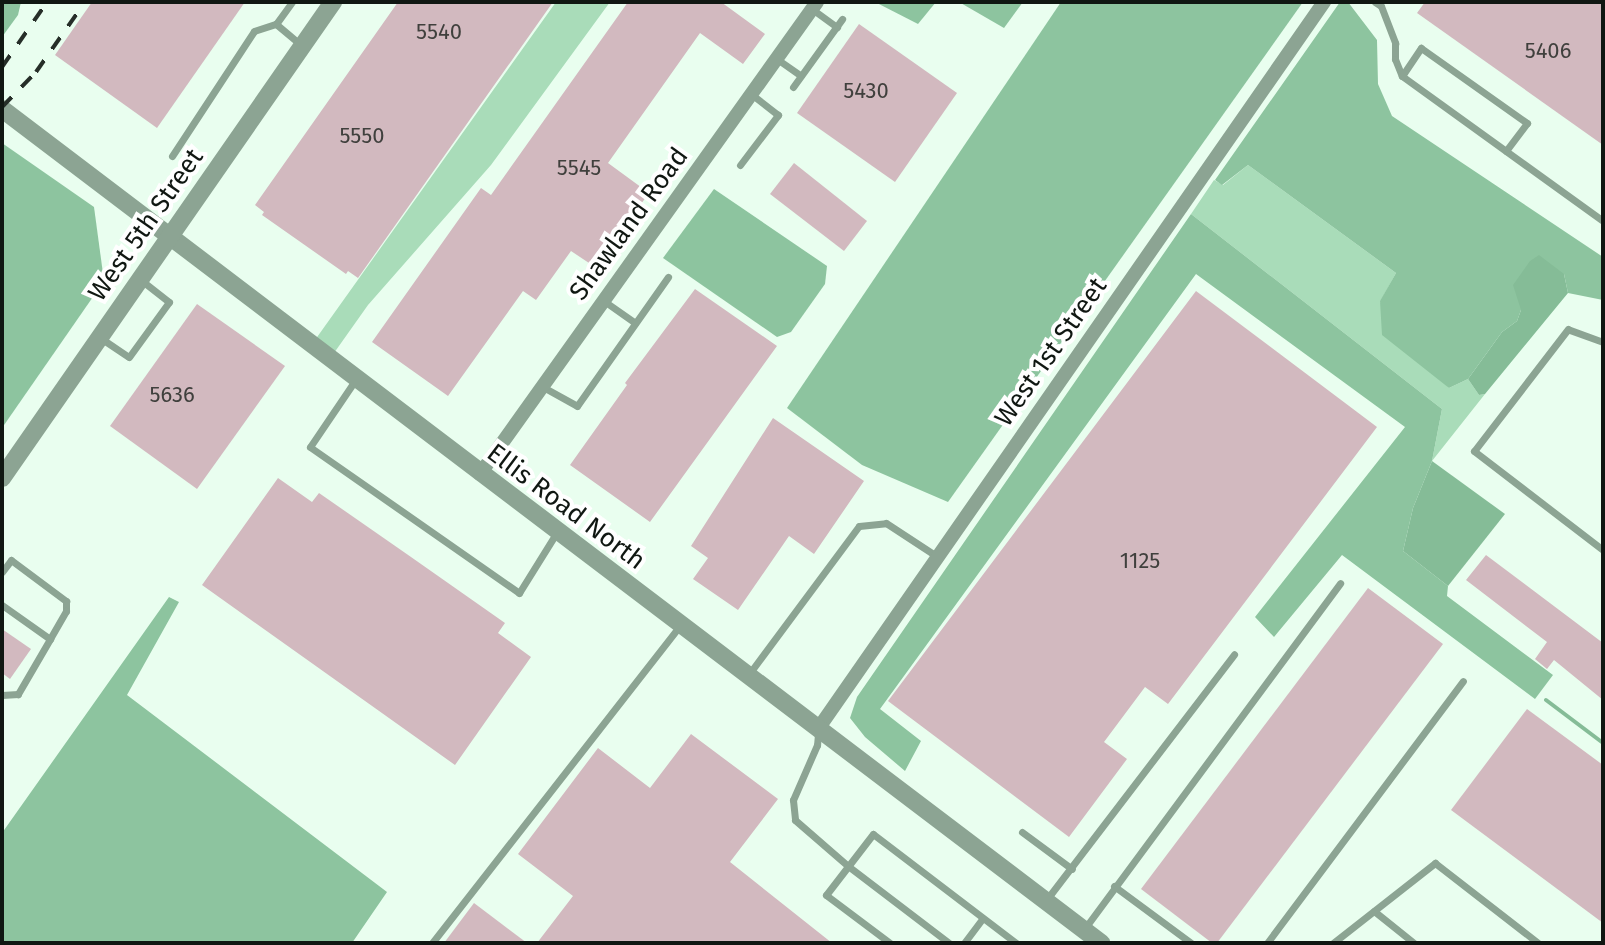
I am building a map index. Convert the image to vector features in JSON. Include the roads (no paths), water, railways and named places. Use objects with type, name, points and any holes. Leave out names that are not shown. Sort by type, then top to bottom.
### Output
[{"type":"street","name":"West 5th Street","points":[[2,478],[333,2]]},
{"type":"street","name":"West 1st Street","points":[[818,729],[1324,2]]},
{"type":"street","name":"Shawland Road","points":[[480,474],[814,6]]},
{"type":"street","name":"Ellis Road North","points":[[2,109],[1101,943]]},
{"type":"lane","points":[[172,156],[254,31],[276,24],[292,2]]},
{"type":"lane","points":[[1380,3],[1402,76],[1602,220]]},
{"type":"lane","points":[[814,6],[837,27]]},
{"type":"lane","points":[[793,87],[842,19]]},
{"type":"lane","points":[[276,24],[302,47]]},
{"type":"lane","points":[[1402,76],[1421,48],[1515,114],[1527,123],[1506,151]]},
{"type":"lane","points":[[777,59],[801,76]]},
{"type":"lane","points":[[740,165],[778,115],[751,94]]},
{"type":"lane","points":[[543,387],[577,406],[668,277]]},
{"type":"lane","points":[[100,337],[129,357],[169,302],[140,279]]},
{"type":"lane","points":[[604,301],[635,323]]},
{"type":"lane","points":[[1603,342],[1568,329],[1474,451],[1603,550]]},
{"type":"lane","points":[[356,379],[310,447],[519,593],[557,532]]},
{"type":"lane","points":[[748,676],[859,526],[886,523],[938,557]]},
{"type":"lane","points":[[2,572],[11,560],[66,601],[66,611],[18,694],[2,695]]},
{"type":"lane","points":[[1083,929],[1340,583]]},
{"type":"lane","points":[[2,605],[50,639]]},
{"type":"lane","points":[[432,943],[680,626]]},
{"type":"lane","points":[[1046,901],[1234,654]]},
{"type":"lane","points":[[1267,943],[1463,681]]},
{"type":"lane","points":[[818,729],[817,745],[796,792],[792,810],[801,827],[949,943]]},
{"type":"lane","points":[[1022,832],[1072,869]]},
{"type":"lane","points":[[890,943],[826,895],[873,834],[1016,943]]},
{"type":"lane","points":[[1333,943],[1435,863],[1538,943]]},
{"type":"lane","points":[[1114,886],[1191,943]]},
{"type":"lane","points":[[1374,911],[1414,943]]},
{"type":"lane","points":[[964,943],[983,918]]},
{"type":"waterway","points":[[1546,700],[1603,743]]},
{"type":"railway","points":[[2,67],[47,2]]},
{"type":"railway","points":[[2,107],[36,72],[85,2]]}]
